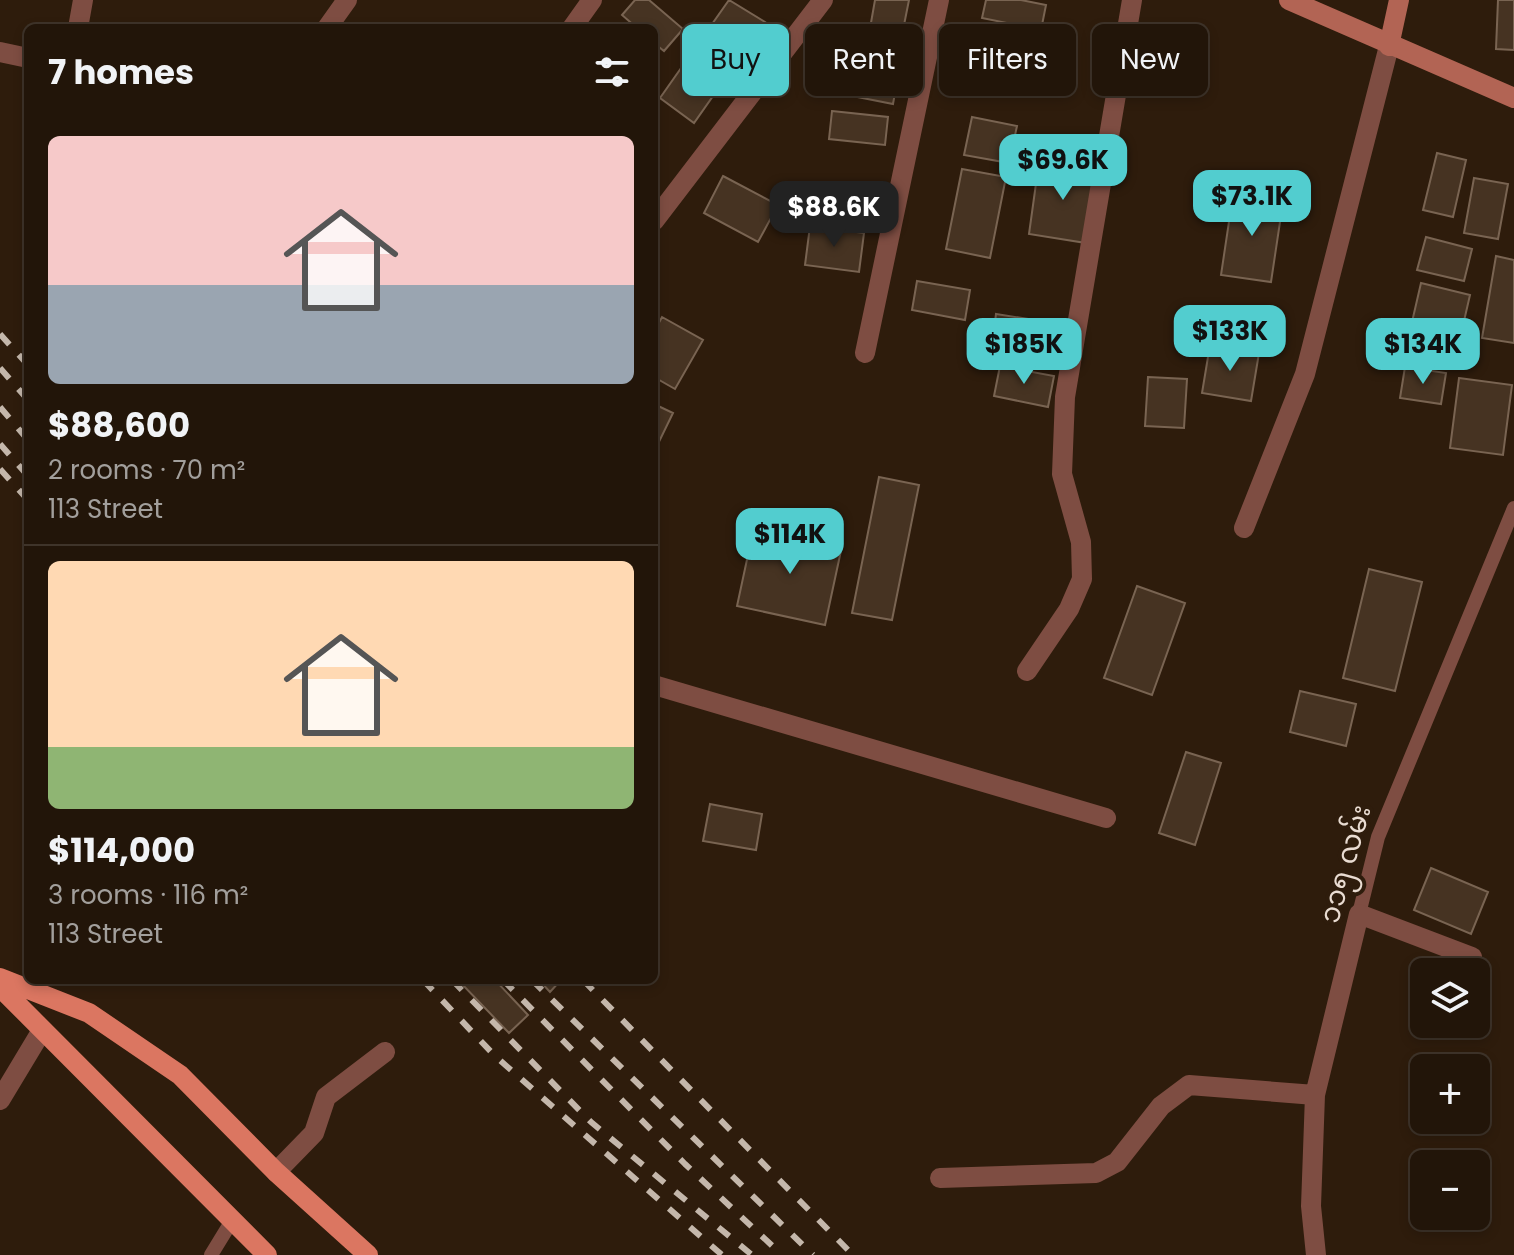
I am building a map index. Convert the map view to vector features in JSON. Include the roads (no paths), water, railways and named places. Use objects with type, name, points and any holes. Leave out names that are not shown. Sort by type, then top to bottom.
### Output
[{"type":"main road","points":[[1289,0],[1514,98]]},
{"type":"main road","points":[[1389,46],[1399,0]]},
{"type":"main road","points":[[0,978],[89,1013],[180,1075],[276,1172],[368,1255]]},
{"type":"main road","points":[[0,987],[41,1032],[267,1255]]},
{"type":"street","points":[[79,24],[83,0]]},
{"type":"street","points":[[330,24],[347,0]]},
{"type":"street","points":[[575,24],[592,0]]},
{"type":"street","points":[[658,216],[823,0]]},
{"type":"street","points":[[865,353],[939,0]]},
{"type":"street","points":[[1027,671],[1069,609],[1082,579],[1081,542],[1062,474],[1065,397],[1132,0]]},
{"type":"street","points":[[1244,528],[1305,374],[1389,46]]},
{"type":"street","points":[[0,52],[24,57]]},
{"type":"street","points":[[658,686],[1106,818]]},
{"type":"street","points":[[1359,914],[1472,957]]},
{"type":"street","name":"၁၁၅ လမ်း","points":[[1316,1255],[1311,1206],[1315,1095],[1359,914]]},
{"type":"street","points":[[0,1100],[41,1032]]},
{"type":"street","points":[[276,1172],[314,1133],[326,1097],[385,1052]]},
{"type":"street","points":[[940,1178],[1096,1173],[1117,1162],[1161,1106],[1189,1085],[1315,1095]]},
{"type":"lane","name":"၁၁၅ လမ်း","points":[[1359,914],[1378,837],[1514,508]]},
{"type":"lane","points":[[211,1255],[233,1219]]},
{"type":"railway","points":[[0,334],[24,361]]},
{"type":"railway","points":[[0,368],[24,395]]},
{"type":"railway","points":[[0,407],[24,435]]},
{"type":"railway","points":[[0,444],[24,471]]},
{"type":"railway","points":[[0,469],[24,496]]},
{"type":"railway","points":[[427,984],[495,1056],[722,1255]]},
{"type":"railway","points":[[456,984],[591,1122],[752,1255]]},
{"type":"railway","points":[[507,984],[685,1164],[782,1255]]},
{"type":"railway","points":[[536,984],[813,1255]]},
{"type":"railway","points":[[587,984],[853,1255]]}]
